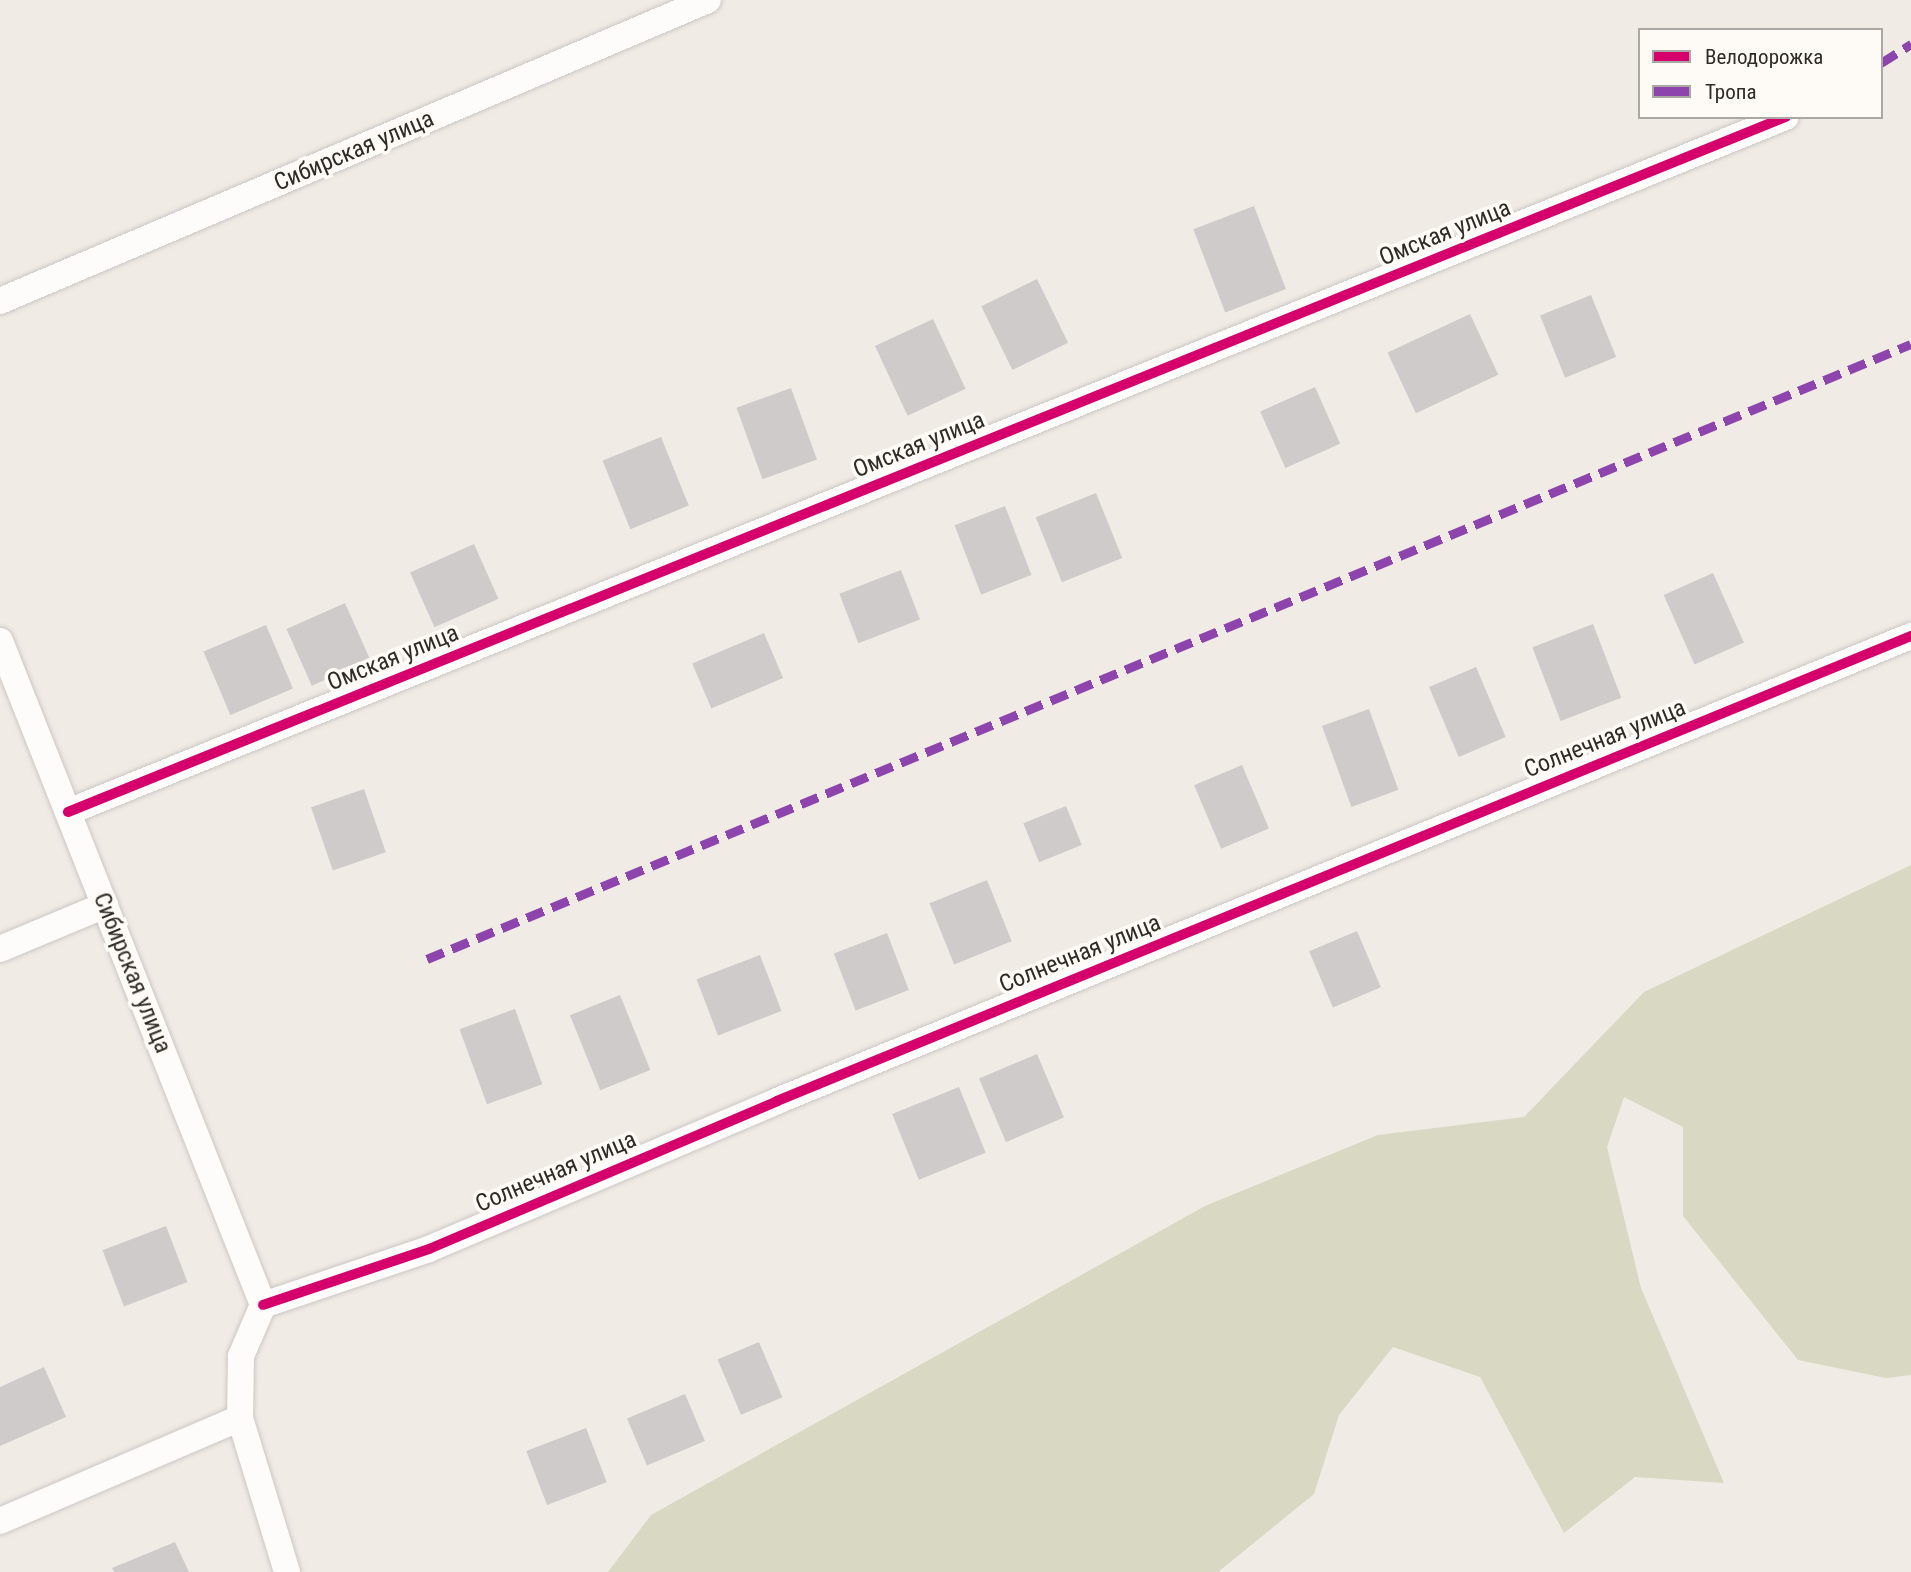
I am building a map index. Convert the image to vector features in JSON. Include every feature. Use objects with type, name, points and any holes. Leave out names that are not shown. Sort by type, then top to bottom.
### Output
[{"type":"street","name":"Сибирская улица","points":[[0,301],[708,0]]},
{"type":"street","name":"Омская улица","points":[[68,812],[1781,119]]},
{"type":"street","name":"Солнечная улица","points":[[263,1305],[429,1249],[803,1090],[1911,636]]},
{"type":"street","name":"Сибирская улица","points":[[0,641],[263,1305]]},
{"type":"street","points":[[0,949],[105,905]]},
{"type":"street","points":[[263,1305],[241,1356],[240,1418],[287,1572]]},
{"type":"street","points":[[0,1521],[240,1418]]},
{"type":"green space","points":[[1911,865],[1911,1375],[1886,1378],[1798,1360],[1683,1216],[1683,1127],[1624,1097],[1607,1147],[1641,1288],[1724,1483],[1635,1477],[1564,1533],[1480,1377],[1393,1347],[1339,1415],[1314,1494],[1218,1572],[608,1572],[651,1515],[1205,1206],[1378,1135],[1524,1117],[1644,992]]},
{"type":"building","points":[[1254,206],[1286,289],[1225,312],[1193,229]]},
{"type":"building","points":[[1037,279],[1068,343],[1012,370],[981,306]]},
{"type":"building","points":[[1591,295],[1616,357],[1565,378],[1540,316]]},
{"type":"building","points":[[1470,314],[1498,375],[1416,413],[1388,352]]},
{"type":"building","points":[[933,319],[966,389],[908,416],[875,346]]},
{"type":"building","points":[[1315,387],[1340,444],[1285,468],[1260,411]]},
{"type":"building","points":[[791,388],[817,459],[762,479],[736,408]]},
{"type":"building","points":[[661,437],[689,506],[630,529],[603,461]]},
{"type":"building","points":[[1096,493],[1122,558],[1062,582],[1036,517]]},
{"type":"building","points":[[1005,506],[1032,575],[981,594],[955,525]]},
{"type":"building","points":[[474,544],[498,599],[434,627],[410,572]]},
{"type":"building","points":[[901,570],[920,619],[858,643],[839,594]]},
{"type":"building","points":[[1713,573],[1744,642],[1695,664],[1664,595]]},
{"type":"building","points":[[345,603],[370,660],[312,686],[287,629]]},
{"type":"building","points":[[1593,624],[1621,698],[1561,721],[1532,647]]},
{"type":"building","points":[[266,625],[293,689],[230,715],[203,652]]},
{"type":"building","points":[[764,633],[783,678],[711,709],[692,663]]},
{"type":"building","points":[[1476,667],[1506,737],[1459,757],[1429,687]]},
{"type":"building","points":[[1369,709],[1398,790],[1351,807],[1322,726]]},
{"type":"building","points":[[1242,765],[1269,829],[1221,849],[1194,785]]},
{"type":"building","points":[[364,789],[386,852],[333,871],[311,807]]},
{"type":"building","points":[[1066,806],[1082,845],[1039,862],[1023,823]]},
{"type":"building","points":[[987,880],[1012,941],[954,964],[930,903]]},
{"type":"building","points":[[1357,931],[1381,987],[1333,1007],[1309,951]]},
{"type":"building","points":[[887,933],[909,990],[856,1010],[834,953]]},
{"type":"building","points":[[760,955],[782,1011],[718,1035],[697,979]]},
{"type":"building","points":[[620,995],[650,1070],[600,1090],[570,1015]]},
{"type":"building","points":[[515,1009],[542,1084],[487,1104],[460,1029]]},
{"type":"building","points":[[1037,1054],[1064,1118],[1006,1142],[979,1079]]},
{"type":"building","points":[[959,1087],[986,1153],[919,1180],[892,1114]]},
{"type":"building","points":[[166,1226],[188,1282],[124,1306],[103,1250]]},
{"type":"building","points":[[759,1342],[782,1397],[741,1415],[718,1360]]},
{"type":"building","points":[[44,1367],[66,1417],[0,1446],[0,1387]]},
{"type":"building","points":[[685,1394],[705,1441],[647,1466],[627,1419]]},
{"type":"building","points":[[586,1428],[607,1482],[547,1505],[526,1451]]},
{"type":"building","points":[[175,1542],[189,1572],[114,1572],[112,1568]]},
{"type":"marked path","points":[[1883,62],[1911,44]]},
{"type":"marked path","points":[[427,959],[1911,344]]},
{"type":"cycle path","points":[[68,812],[1781,119]]},
{"type":"cycle path","points":[[263,1305],[429,1249],[777,1101],[1911,636]]}]
